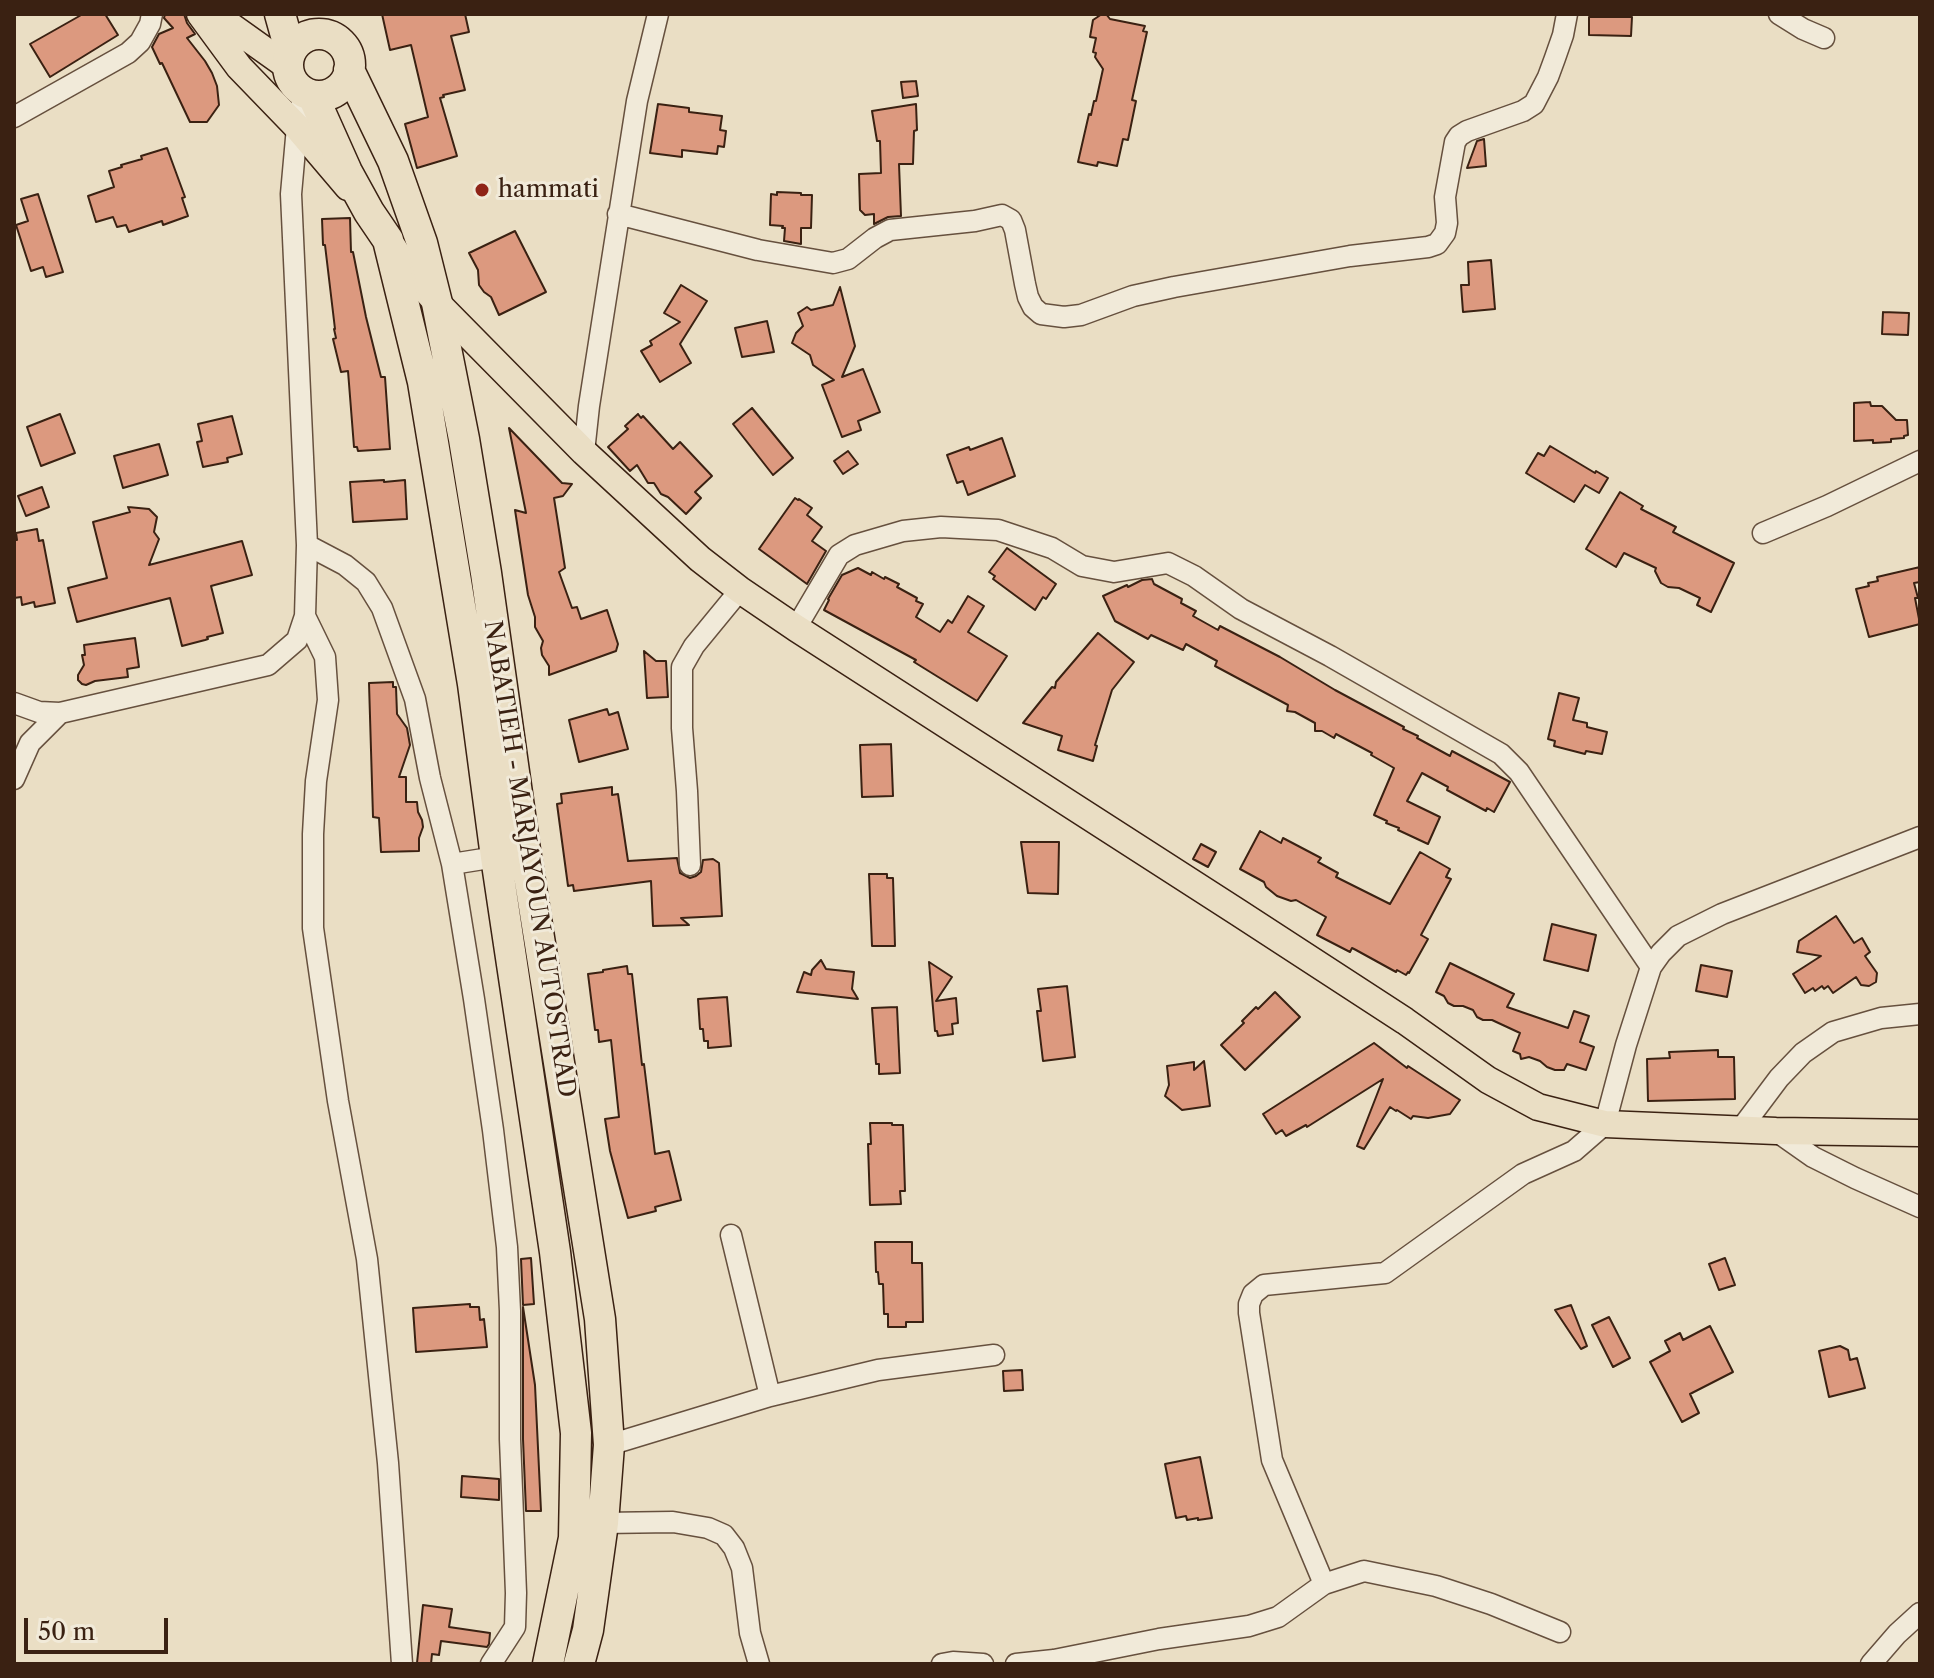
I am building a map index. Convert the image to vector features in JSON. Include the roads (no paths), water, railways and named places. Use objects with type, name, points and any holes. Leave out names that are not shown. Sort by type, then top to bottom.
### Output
[{"type":"highway","points":[[280,14],[291,78],[308,94],[332,93],[346,80],[349,70],[347,51],[329,26],[324,34],[305,37],[289,58]]},
{"type":"highway","name":"NABATIEH - MARJAYOUN AUTOSTRAD","points":[[349,70],[393,161],[422,243],[437,303],[486,573],[530,881],[600,1319],[609,1445],[603,1523],[588,1630],[579,1664]]},
{"type":"highway","name":"NABATIEH - MARJAYOUN AUTOSTRAD","points":[[308,94],[347,172],[388,240],[423,382],[473,684],[555,1252],[576,1433],[574,1538],[548,1664]]},
{"type":"main road","points":[[200,14],[239,67],[297,127],[369,212]]},
{"type":"main road","points":[[214,14],[289,58]]},
{"type":"main road","points":[[388,240],[414,278],[437,303],[584,452],[700,559],[740,590],[1405,1021],[1488,1080],[1538,1107],[1605,1124],[1920,1133]]},
{"type":"street","points":[[14,117],[128,53],[140,42],[152,14]]},
{"type":"street","points":[[584,452],[637,101],[658,14]]},
{"type":"street","points":[[618,214],[758,250],[833,263],[848,259],[890,230],[1002,215],[1011,220],[1015,230],[1028,297],[1033,307],[1041,314],[1058,317],[1081,315],[1133,296],[1174,287],[1350,256],[1428,247],[1437,244],[1445,233],[1445,197],[1455,142],[1467,131],[1534,104],[1555,58],[1567,14]]},
{"type":"street","points":[[1779,14],[1824,38]]},
{"type":"street","points":[[14,703],[39,712],[60,713],[268,665],[297,640],[305,616],[307,545],[291,194],[297,127],[308,94]]},
{"type":"street","points":[[1763,533],[1920,461]]},
{"type":"street","points":[[796,628],[839,555],[855,545],[903,531],[941,527],[998,530],[1052,548],[1082,566],[1114,572],[1168,563],[1194,576],[1241,609],[1501,754],[1519,772],[1651,967]]},
{"type":"street","points":[[307,545],[345,565],[366,582],[382,608],[415,699],[430,778],[452,864],[483,1057],[507,1247],[515,1627],[491,1664]]},
{"type":"street","points":[[690,865],[682,728],[682,667],[694,646],[740,590]]},
{"type":"street","points":[[305,616],[325,657],[328,700],[316,781],[313,928],[338,1101],[367,1259],[388,1463],[402,1664]]},
{"type":"street","points":[[14,779],[30,743],[60,713]]},
{"type":"street","points":[[1324,1584],[1272,1460],[1249,1313],[1253,1294],[1264,1285],[1385,1273],[1523,1174],[1574,1151],[1605,1124],[1651,967],[1678,936],[1722,914],[1915,843]]},
{"type":"street","points":[[452,864],[496,857]]},
{"type":"street","points":[[1740,1130],[1779,1078],[1803,1053],[1833,1032],[1881,1018],[1920,1014]]},
{"type":"street","points":[[1776,1131],[1813,1157],[1920,1207]]},
{"type":"street","points":[[731,1235],[770,1396]]},
{"type":"street","points":[[609,1445],[770,1396],[878,1370],[994,1355]]},
{"type":"street","points":[[603,1523],[673,1522],[708,1528],[724,1535],[734,1548],[742,1568],[750,1633],[759,1664]]},
{"type":"street","points":[[1016,1664],[1249,1626],[1278,1617],[1324,1584],[1364,1571],[1436,1586],[1560,1632]]},
{"type":"street","points":[[1871,1664],[1920,1613]]},
{"type":"street","points":[[942,1664],[983,1664]]},
{"type":"place","name":"hammati","points":[[482,190]]}]
